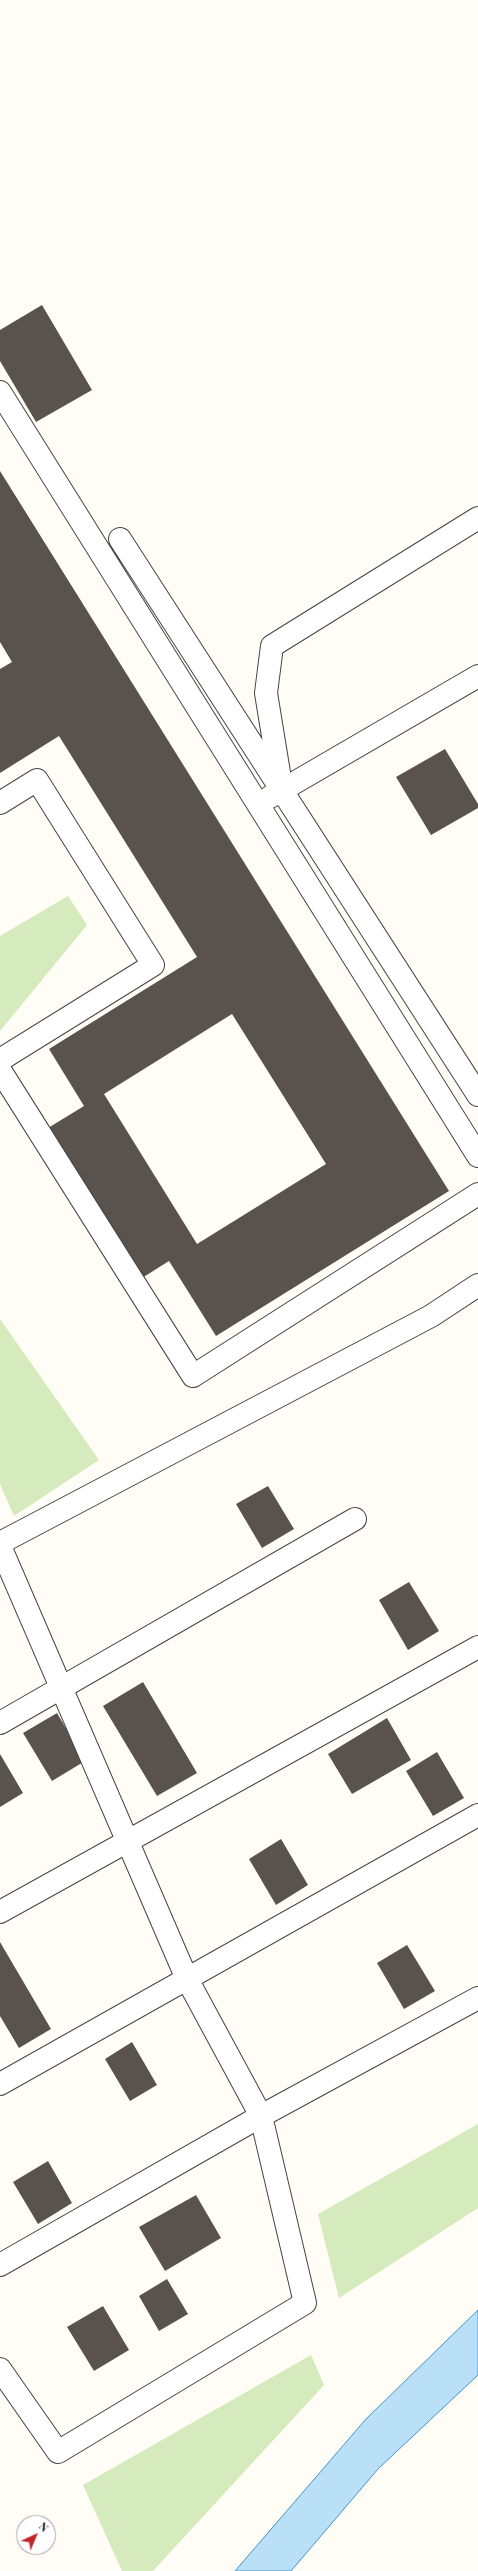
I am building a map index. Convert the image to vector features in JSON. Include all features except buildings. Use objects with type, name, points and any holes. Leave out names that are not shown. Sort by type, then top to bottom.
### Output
[{"type":"street","points":[[0,392],[478,1156]]},
{"type":"street","points":[[282,791],[266,693],[272,646],[478,518]]},
{"type":"street","points":[[120,539],[478,1095]]},
{"type":"street","points":[[259,804],[478,676]]},
{"type":"street","points":[[0,803],[37,780],[153,965],[0,1060]]},
{"type":"street","points":[[0,1070],[193,1376],[478,1194]]},
{"type":"street","points":[[0,1543],[431,1316],[478,1286]]},
{"type":"street","points":[[0,1723],[355,1519]]},
{"type":"street","points":[[0,1546],[187,1979],[261,2116],[305,2303],[58,2452],[0,2369]]},
{"type":"street","points":[[0,1912],[478,1647]]},
{"type":"street","points":[[0,2084],[478,1815]]},
{"type":"street","points":[[0,2265],[261,2116],[478,1998]]},
{"type":"green space","points":[[68,896],[87,925],[0,1031],[0,936]]},
{"type":"green space","points":[[0,1319],[99,1460],[14,1516],[0,1484]]},
{"type":"green space","points":[[478,2124],[478,2208],[339,2298],[318,2214]]},
{"type":"green space","points":[[311,2355],[324,2385],[153,2571],[122,2571],[83,2485]]},
{"type":"water","points":[[478,2310],[478,2375],[378,2469],[291,2571],[235,2571],[366,2419]]}]
